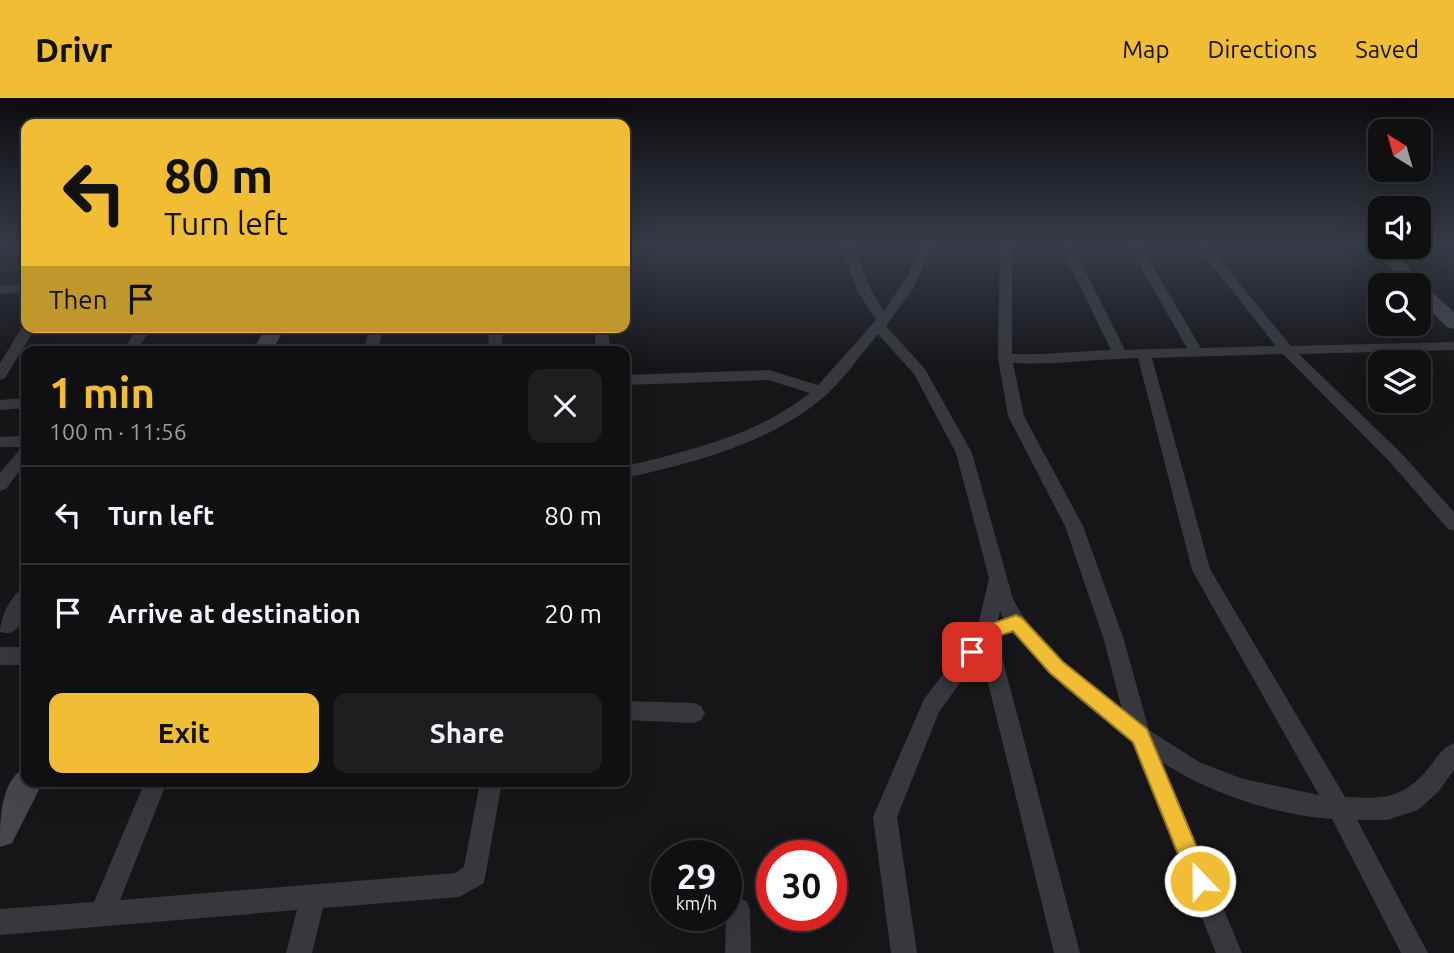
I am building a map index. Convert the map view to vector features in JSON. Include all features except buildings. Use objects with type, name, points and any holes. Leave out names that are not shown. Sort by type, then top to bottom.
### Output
[{"type":"main road","points":[[1431,301],[1454,323]]},
{"type":"main road","points":[[0,831],[24,787]]},
{"type":"street","points":[[862,285],[881,324],[920,372],[964,453],[1004,599],[1016,623],[1056,668],[1140,736],[1191,769],[1224,783],[1260,795],[1321,807],[1375,809],[1402,806],[1430,784],[1452,760]]},
{"type":"street","points":[[630,471],[685,458],[792,413],[821,391],[881,324],[909,285]]},
{"type":"street","points":[[1006,285],[1005,358],[1016,416],[1074,526],[1113,636],[1140,736],[1229,953]]},
{"type":"street","points":[[1086,285],[1120,354]]},
{"type":"street","points":[[1157,285],[1196,351]]},
{"type":"street","points":[[1234,285],[1287,350],[1395,457],[1454,524]]},
{"type":"street","points":[[0,290],[21,288]]},
{"type":"street","points":[[0,375],[25,333]]},
{"type":"street","points":[[1005,358],[1052,360],[1080,355],[1454,346]]},
{"type":"street","points":[[1144,354],[1200,570],[1338,807],[1415,953]]},
{"type":"street","points":[[630,380],[769,374],[821,391]]},
{"type":"street","points":[[0,405],[21,403]]},
{"type":"street","points":[[0,442],[21,440]]},
{"type":"street","points":[[0,485],[21,458]]},
{"type":"street","points":[[904,953],[885,817],[931,706],[986,633],[998,577]]},
{"type":"street","points":[[7,626],[21,603]]},
{"type":"street","points":[[986,633],[1016,623]]},
{"type":"street","points":[[986,633],[1067,953]]},
{"type":"street","points":[[0,656],[21,656]]},
{"type":"street","points":[[630,710],[694,713]]},
{"type":"street","points":[[101,915],[154,787]]},
{"type":"street","points":[[0,922],[450,887],[469,880],[475,874],[490,787]]},
{"type":"street","points":[[299,953],[313,898]]},
{"type":"street","points":[[738,931],[738,953]]},
{"type":"route","points":[[972,652],[986,633],[1016,623],[1056,668],[1140,736],[1200,881]]}]
